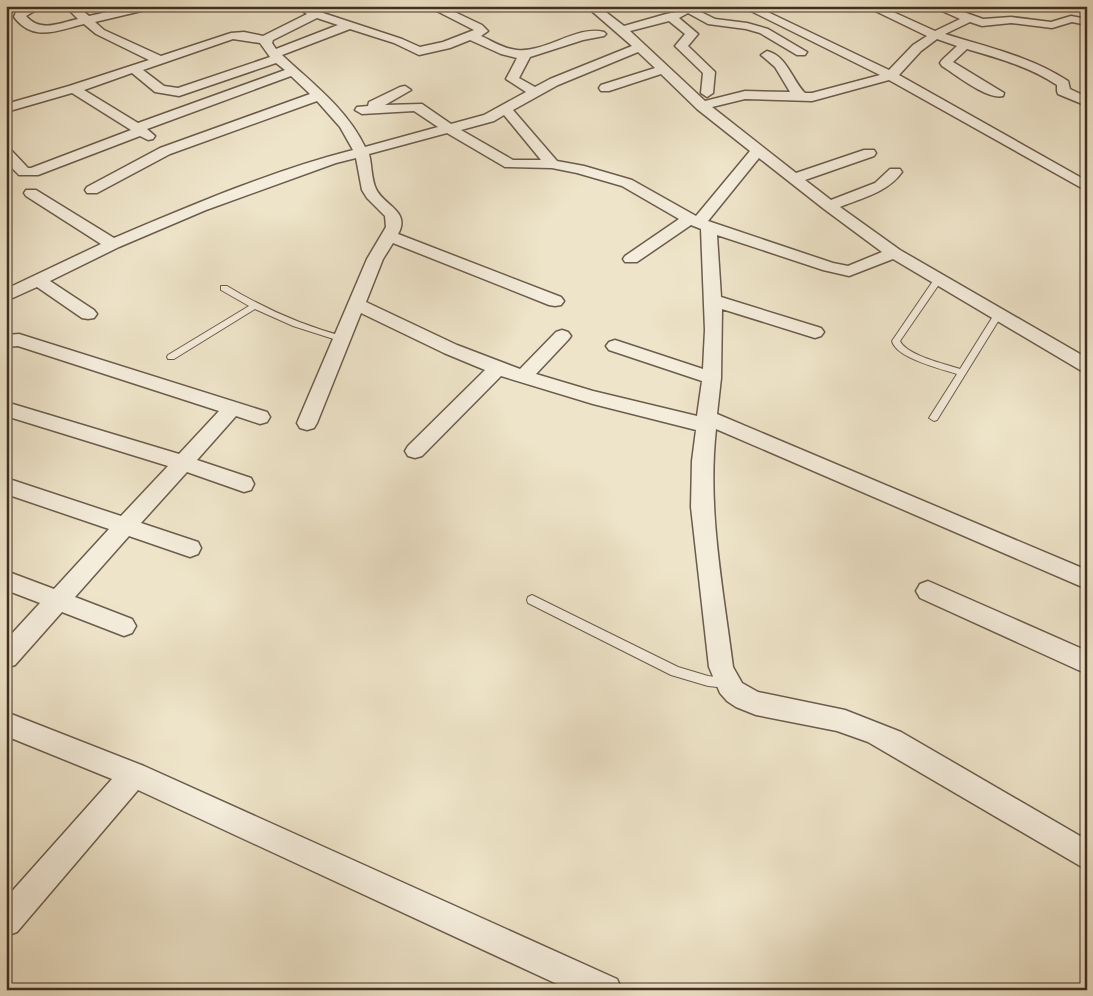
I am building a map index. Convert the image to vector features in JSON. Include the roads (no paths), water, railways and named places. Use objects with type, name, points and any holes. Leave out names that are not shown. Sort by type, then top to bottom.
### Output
[{"type":"street","points":[[38,6],[20,14],[20,17],[30,29],[34,30],[150,6]]},
{"type":"street","points":[[70,6],[100,32],[158,60]]},
{"type":"street","points":[[302,6],[316,14],[398,41],[419,51],[480,33],[481,29],[432,6]]},
{"type":"street","points":[[746,6],[891,76],[1087,187]]},
{"type":"street","points":[[870,6],[934,34],[1014,60],[1052,76],[1064,84],[1063,91],[1067,94],[1087,102]]},
{"type":"street","points":[[936,6],[955,9],[968,19],[982,22],[1003,20],[1047,25],[1056,24],[1066,19],[1087,22]]},
{"type":"street","points":[[596,7],[685,90],[704,100],[758,150],[829,206],[894,253],[1087,366]]},
{"type":"street","points":[[622,30],[696,8],[712,22],[755,28],[801,52]]},
{"type":"street","points":[[6,108],[74,89],[238,34],[266,40],[316,14]]},
{"type":"street","points":[[670,16],[692,34],[681,46],[709,72],[704,100]]},
{"type":"street","points":[[704,100],[753,94],[802,98],[834,92],[891,76],[917,48],[934,34],[968,19]]},
{"type":"street","points":[[133,68],[160,89],[179,92],[276,56],[349,25]]},
{"type":"street","points":[[472,36],[510,52],[525,54],[584,36],[600,34]]},
{"type":"street","points":[[266,40],[276,56],[339,117],[361,152],[369,190],[394,217],[394,227],[375,259],[307,423]]},
{"type":"street","points":[[965,44],[946,63],[968,78],[998,93]]},
{"type":"street","points":[[6,296],[113,244],[275,179],[361,152],[489,118],[506,110],[534,92],[640,47]]},
{"type":"street","points":[[525,54],[512,79],[534,92]]},
{"type":"street","points":[[767,55],[780,64],[792,86],[802,98]]},
{"type":"street","points":[[605,88],[663,69]]},
{"type":"street","points":[[6,153],[24,172],[33,172],[139,129],[292,72]]},
{"type":"street","points":[[74,89],[139,129],[165,151]]},
{"type":"street","points":[[339,117],[362,110],[405,90]]},
{"type":"street","points":[[92,190],[165,151],[318,96]]},
{"type":"street","points":[[362,110],[417,107],[450,129],[510,164],[552,164],[579,169],[627,183],[699,223],[843,270],[856,269],[894,253]]},
{"type":"street","points":[[506,110],[552,164]]},
{"type":"street","points":[[631,259],[699,223],[758,150]]},
{"type":"street","points":[[795,178],[869,153]]},
{"type":"street","points":[[829,206],[880,186],[895,172]]},
{"type":"street","points":[[31,193],[113,244]]},
{"type":"street","points":[[699,223],[712,300],[714,330],[712,378],[702,461],[702,507],[721,667],[727,683],[735,692],[758,703],[830,717],[865,728],[892,741],[1087,856]]},
{"type":"street","points":[[389,236],[555,302]]},
{"type":"street","points":[[38,280],[88,314]]},
{"type":"street","points":[[712,300],[815,332]]},
{"type":"street","points":[[357,305],[498,368],[523,377],[586,397],[706,421],[852,477],[1087,580]]},
{"type":"street","points":[[523,377],[562,336]]},
{"type":"street","points":[[6,341],[18,340],[260,417]]},
{"type":"street","points":[[615,346],[712,378]]},
{"type":"street","points":[[415,451],[498,368]]},
{"type":"street","points":[[6,409],[183,463],[244,484]]},
{"type":"street","points":[[6,658],[232,409]]},
{"type":"street","points":[[6,486],[190,548]]},
{"type":"street","points":[[6,580],[124,626]]},
{"type":"street","points":[[928,590],[1087,662]]},
{"type":"street","points":[[6,724],[134,774],[606,990]]},
{"type":"street","points":[[6,921],[134,774]]},
{"type":"lane","points":[[938,280],[896,341],[897,345],[907,353],[962,373]]},
{"type":"lane","points":[[224,288],[254,306],[309,330],[343,339]]},
{"type":"lane","points":[[171,357],[254,306]]},
{"type":"lane","points":[[934,418],[998,315]]},
{"type":"lane","points":[[532,600],[675,671],[708,681],[727,683]]}]
